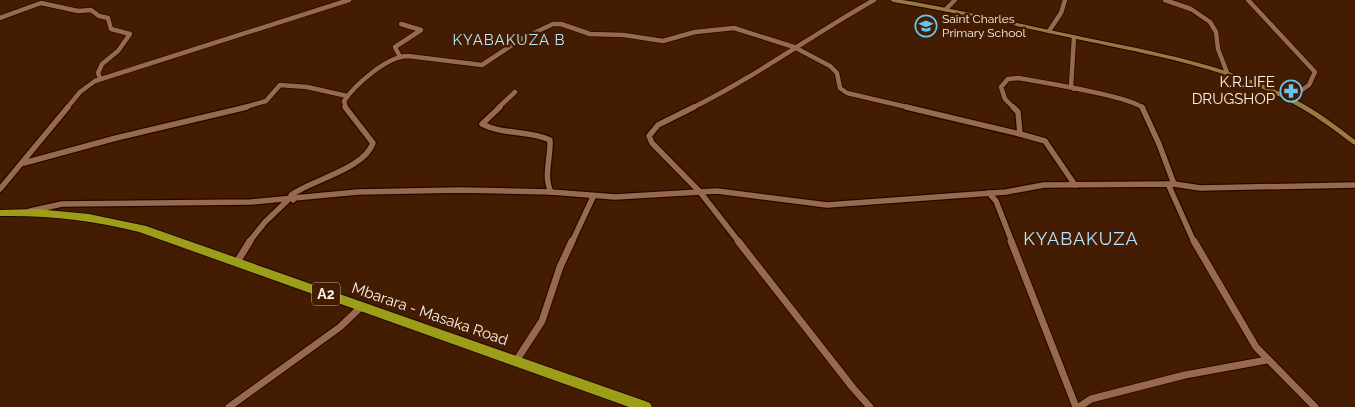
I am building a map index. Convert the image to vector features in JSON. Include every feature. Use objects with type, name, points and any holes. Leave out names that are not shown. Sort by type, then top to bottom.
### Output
[{"type":"highway","name":"Mbarara - Masaka Road","points":[[0,212],[30,211],[115,221],[172,238],[645,407]]},
{"type":"street","points":[[0,189],[80,92],[100,78],[349,0]]},
{"type":"street","points":[[870,407],[853,388],[700,192],[652,143],[649,136],[651,131],[658,125],[720,94],[794,47],[874,0]]},
{"type":"street","points":[[893,0],[946,9],[1159,54],[1228,75],[1289,99],[1320,116],[1355,143]]},
{"type":"street","points":[[946,9],[955,0]]},
{"type":"street","points":[[1049,31],[1060,13],[1065,0]]},
{"type":"street","points":[[1165,0],[1191,9],[1210,22],[1216,32],[1218,49],[1228,75]]},
{"type":"street","points":[[1248,0],[1315,72],[1315,77],[1305,90],[1289,99]]},
{"type":"street","points":[[0,18],[42,3],[78,11],[91,10],[99,16],[108,18],[111,29],[130,34],[118,52],[102,64],[98,73],[100,78]]},
{"type":"street","points":[[400,57],[395,47],[421,30],[401,24]]},
{"type":"street","points":[[237,262],[249,239],[258,228],[290,200],[291,195],[370,152],[372,143],[344,105],[347,96],[364,81],[400,57],[479,65],[523,38],[550,25],[557,24],[586,34],[624,34],[663,41],[695,32],[734,28],[794,47],[835,69],[840,88],[848,93],[1045,141],[1075,186]]},
{"type":"street","points":[[1074,37],[1070,71],[1070,87],[1074,89]]},
{"type":"street","points":[[1020,134],[1018,112],[1002,94],[1001,87],[1008,79],[1018,78],[1074,89],[1134,102],[1142,107],[1159,144],[1171,184],[1195,243],[1256,347],[1315,407]]},
{"type":"street","points":[[23,163],[116,138],[260,104],[266,102],[280,85],[303,86],[347,96]]},
{"type":"street","points":[[515,92],[482,124],[491,128],[541,136],[550,140],[552,153],[546,183],[551,192]]},
{"type":"street","points":[[30,211],[62,204],[251,202],[383,191],[551,192],[593,197],[717,191],[827,205],[1006,192],[1033,186],[1171,184],[1200,188],[1355,186]]},
{"type":"street","points":[[996,201],[1006,192]]},
{"type":"street","points":[[989,193],[996,201],[1078,407],[1091,400],[1185,375],[1267,360]]},
{"type":"street","points":[[516,361],[542,321],[560,267],[593,197]]},
{"type":"street","points":[[229,407],[340,327],[362,306]]},
{"type":"place","name":"Saint Charles Primary School","points":[[926,26]]},
{"type":"place","name":"K.R.LIFE DRUGSHOP","points":[[1291,91]]},
{"type":"district","name":"KYABAKUZA B","points":[[509,40]]},
{"type":"district","name":"KYABAKUZA","points":[[1081,238]]}]
